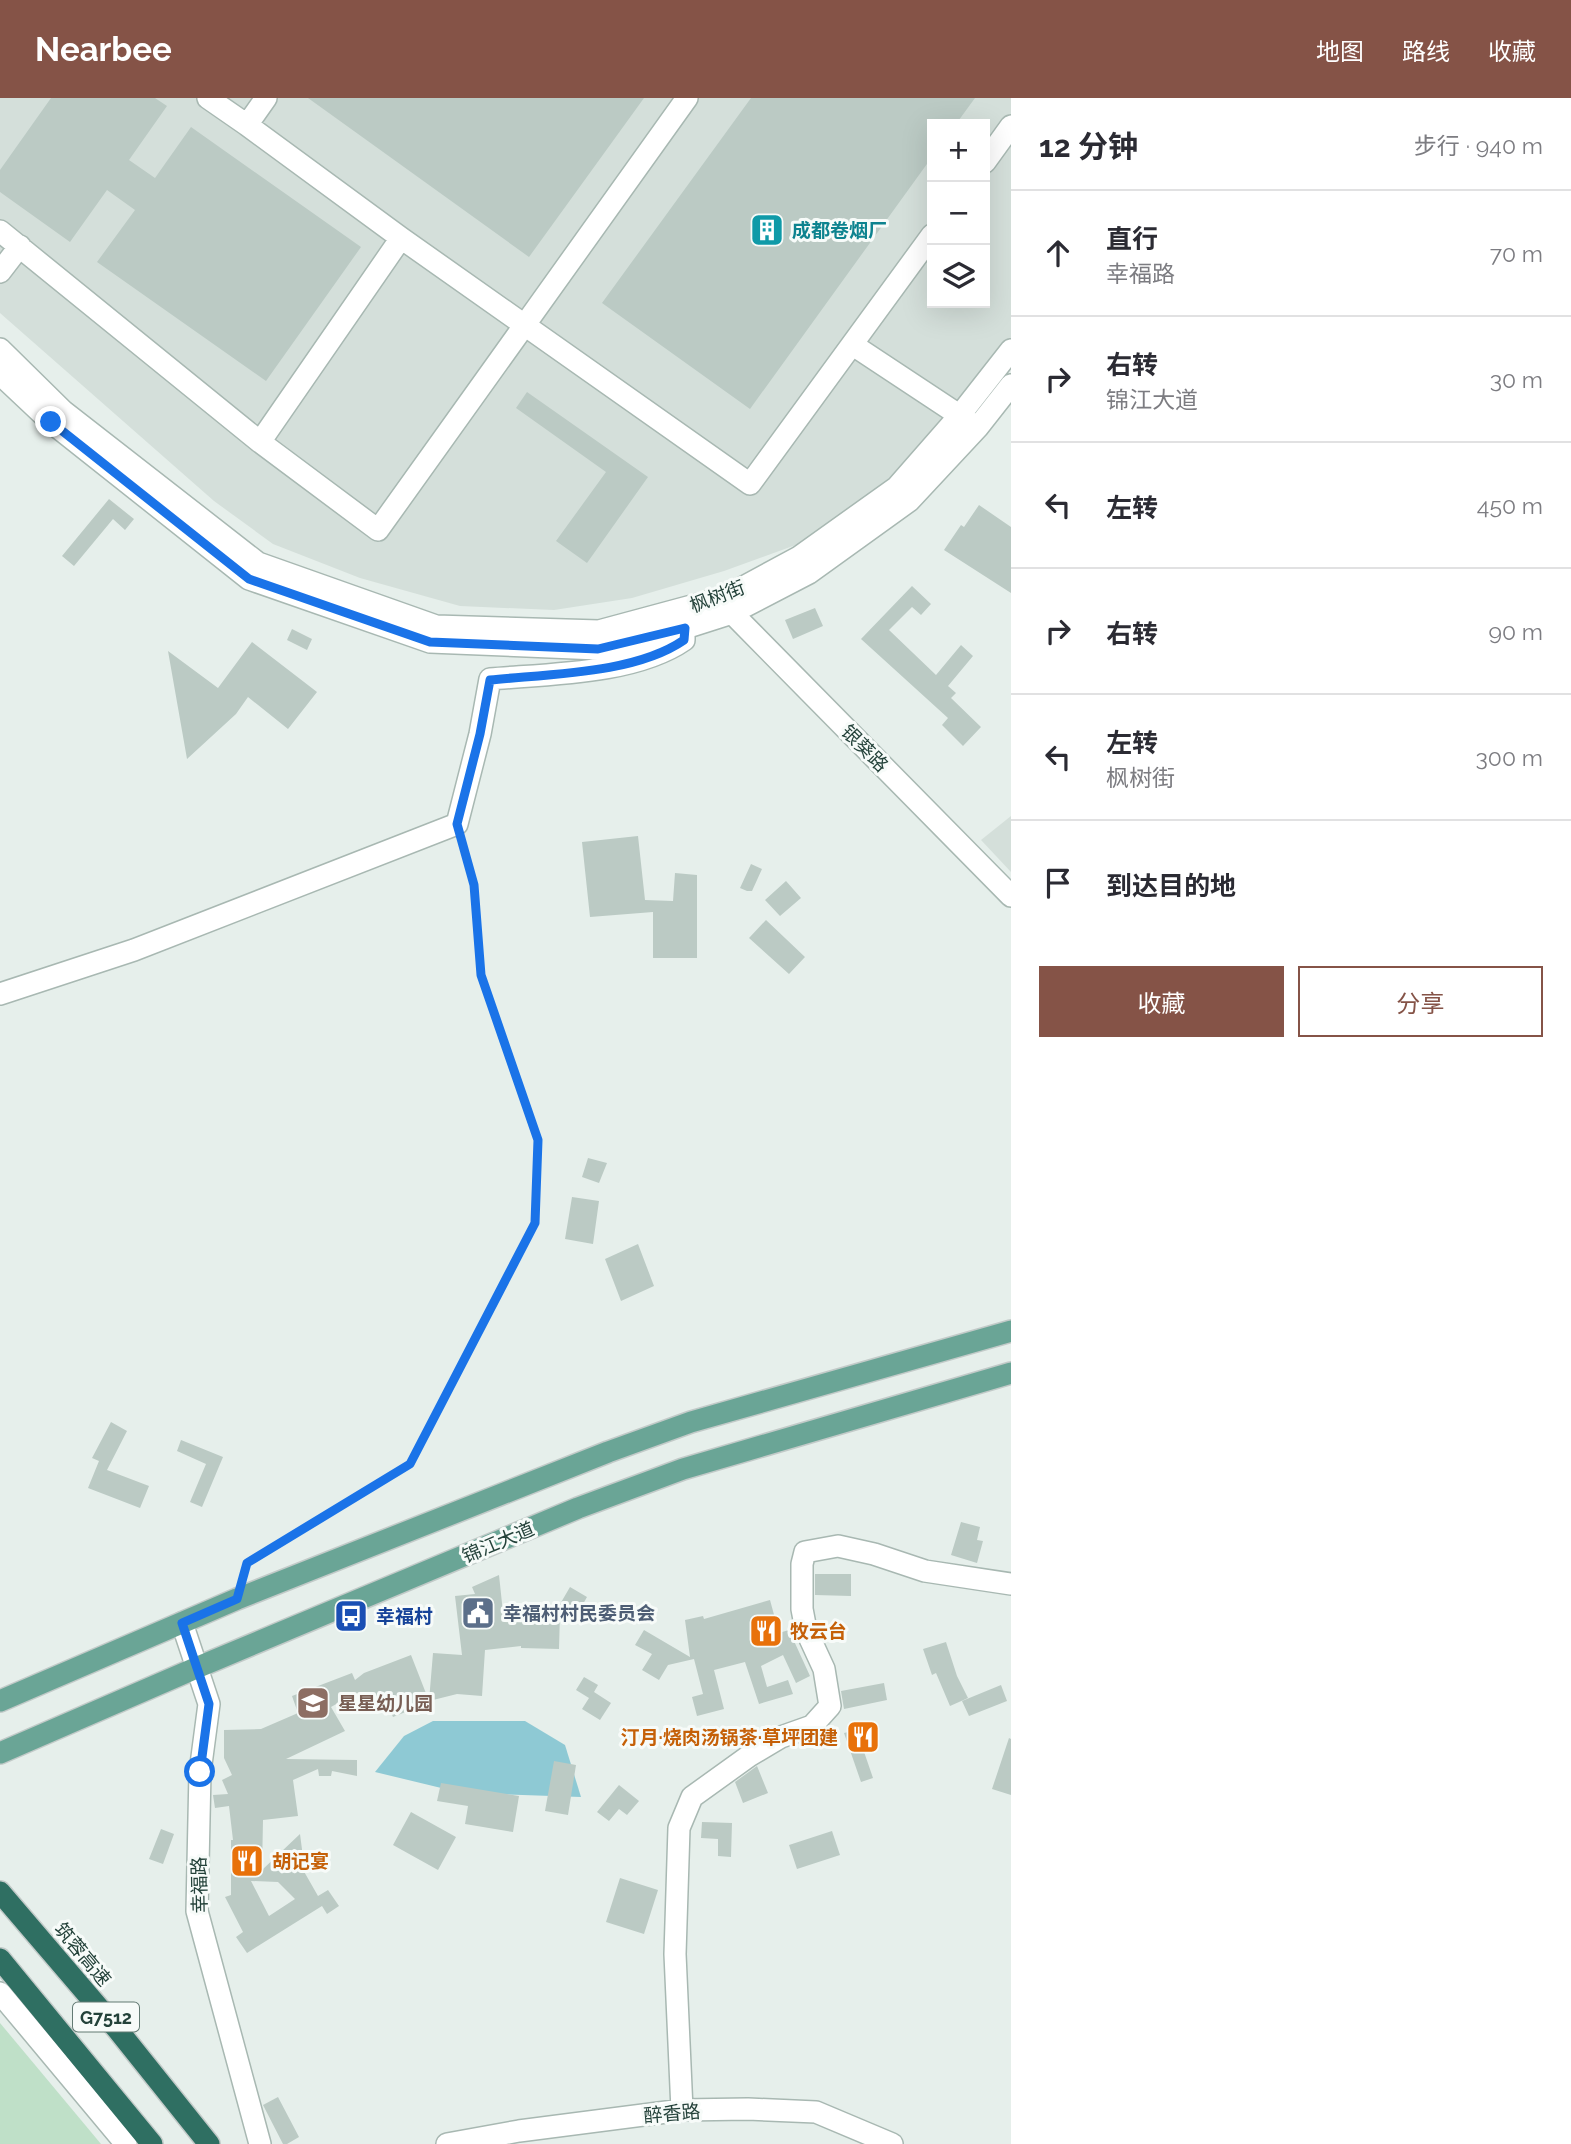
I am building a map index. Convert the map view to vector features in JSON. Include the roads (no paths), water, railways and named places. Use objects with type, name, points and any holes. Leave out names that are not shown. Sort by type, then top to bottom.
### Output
[{"type":"highway","name":"筑蓉高速","points":[[0,1892],[117,2029],[209,2144]]},
{"type":"highway","name":"G7512","points":[[0,1959],[152,2144]]},
{"type":"main road","points":[[0,1701],[237,1599],[608,1452],[691,1422],[1011,1331]]},
{"type":"main road","name":"锦江大道","points":[[0,1754],[196,1668],[578,1508],[683,1469],[1011,1373]]},
{"type":"street","points":[[208,98],[750,484],[927,242]]},
{"type":"street","points":[[247,125],[266,98]]},
{"type":"street","points":[[0,231],[260,442],[378,530],[687,98]]},
{"type":"street","points":[[990,155],[1011,125]]},
{"type":"street","points":[[260,442],[401,238]]},
{"type":"street","points":[[0,272],[20,246]]},
{"type":"street","points":[[853,345],[969,421]]},
{"type":"street","name":"枫树街","points":[[0,349],[62,411],[258,563],[436,626],[599,631],[683,619]]},
{"type":"street","name":"枫树街","points":[[969,421],[1011,350]]},
{"type":"street","name":"枫树街","points":[[0,374],[51,422],[249,579],[430,642],[598,649],[728,605],[898,487],[1011,384]]},
{"type":"street","name":"银葵路","points":[[728,605],[1011,896]]},
{"type":"street","points":[[0,994],[134,950],[457,824],[480,734],[490,680],[612,667],[672,648],[684,640],[683,619]]},
{"type":"street","points":[[682,2110],[674,1954],[679,1828],[692,1797],[749,1756],[781,1737],[812,1726],[830,1706],[824,1669],[806,1630],[802,1609],[802,1564],[805,1552],[838,1546],[874,1554],[925,1571],[1011,1584]]},
{"type":"street","name":"幸福路","points":[[182,1623],[209,1704],[200,1772],[197,1911],[260,2144]]},
{"type":"street","points":[[0,1993],[126,2144]]},
{"type":"street","name":"醉香路","points":[[447,2144],[519,2131],[682,2110],[748,2109],[816,2112],[892,2144]]},
{"type":"water","points":[[433,1721],[525,1721],[565,1745],[581,1797],[462,1793],[375,1772],[404,1736]]},
{"type":"place","name":"成都卷烟厂","points":[[767,230]]},
{"type":"place","name":"幸福村村民委员会","points":[[478,1613]]},
{"type":"place","name":"幸福村","points":[[351,1616]]},
{"type":"place","name":"牧云台","points":[[766,1631]]},
{"type":"place","name":"星星幼儿园","points":[[313,1703]]},
{"type":"place","name":"汀月·烧肉汤锅茶·草坪团建","points":[[863,1737]]},
{"type":"place","name":"胡记宴","points":[[247,1861]]}]
